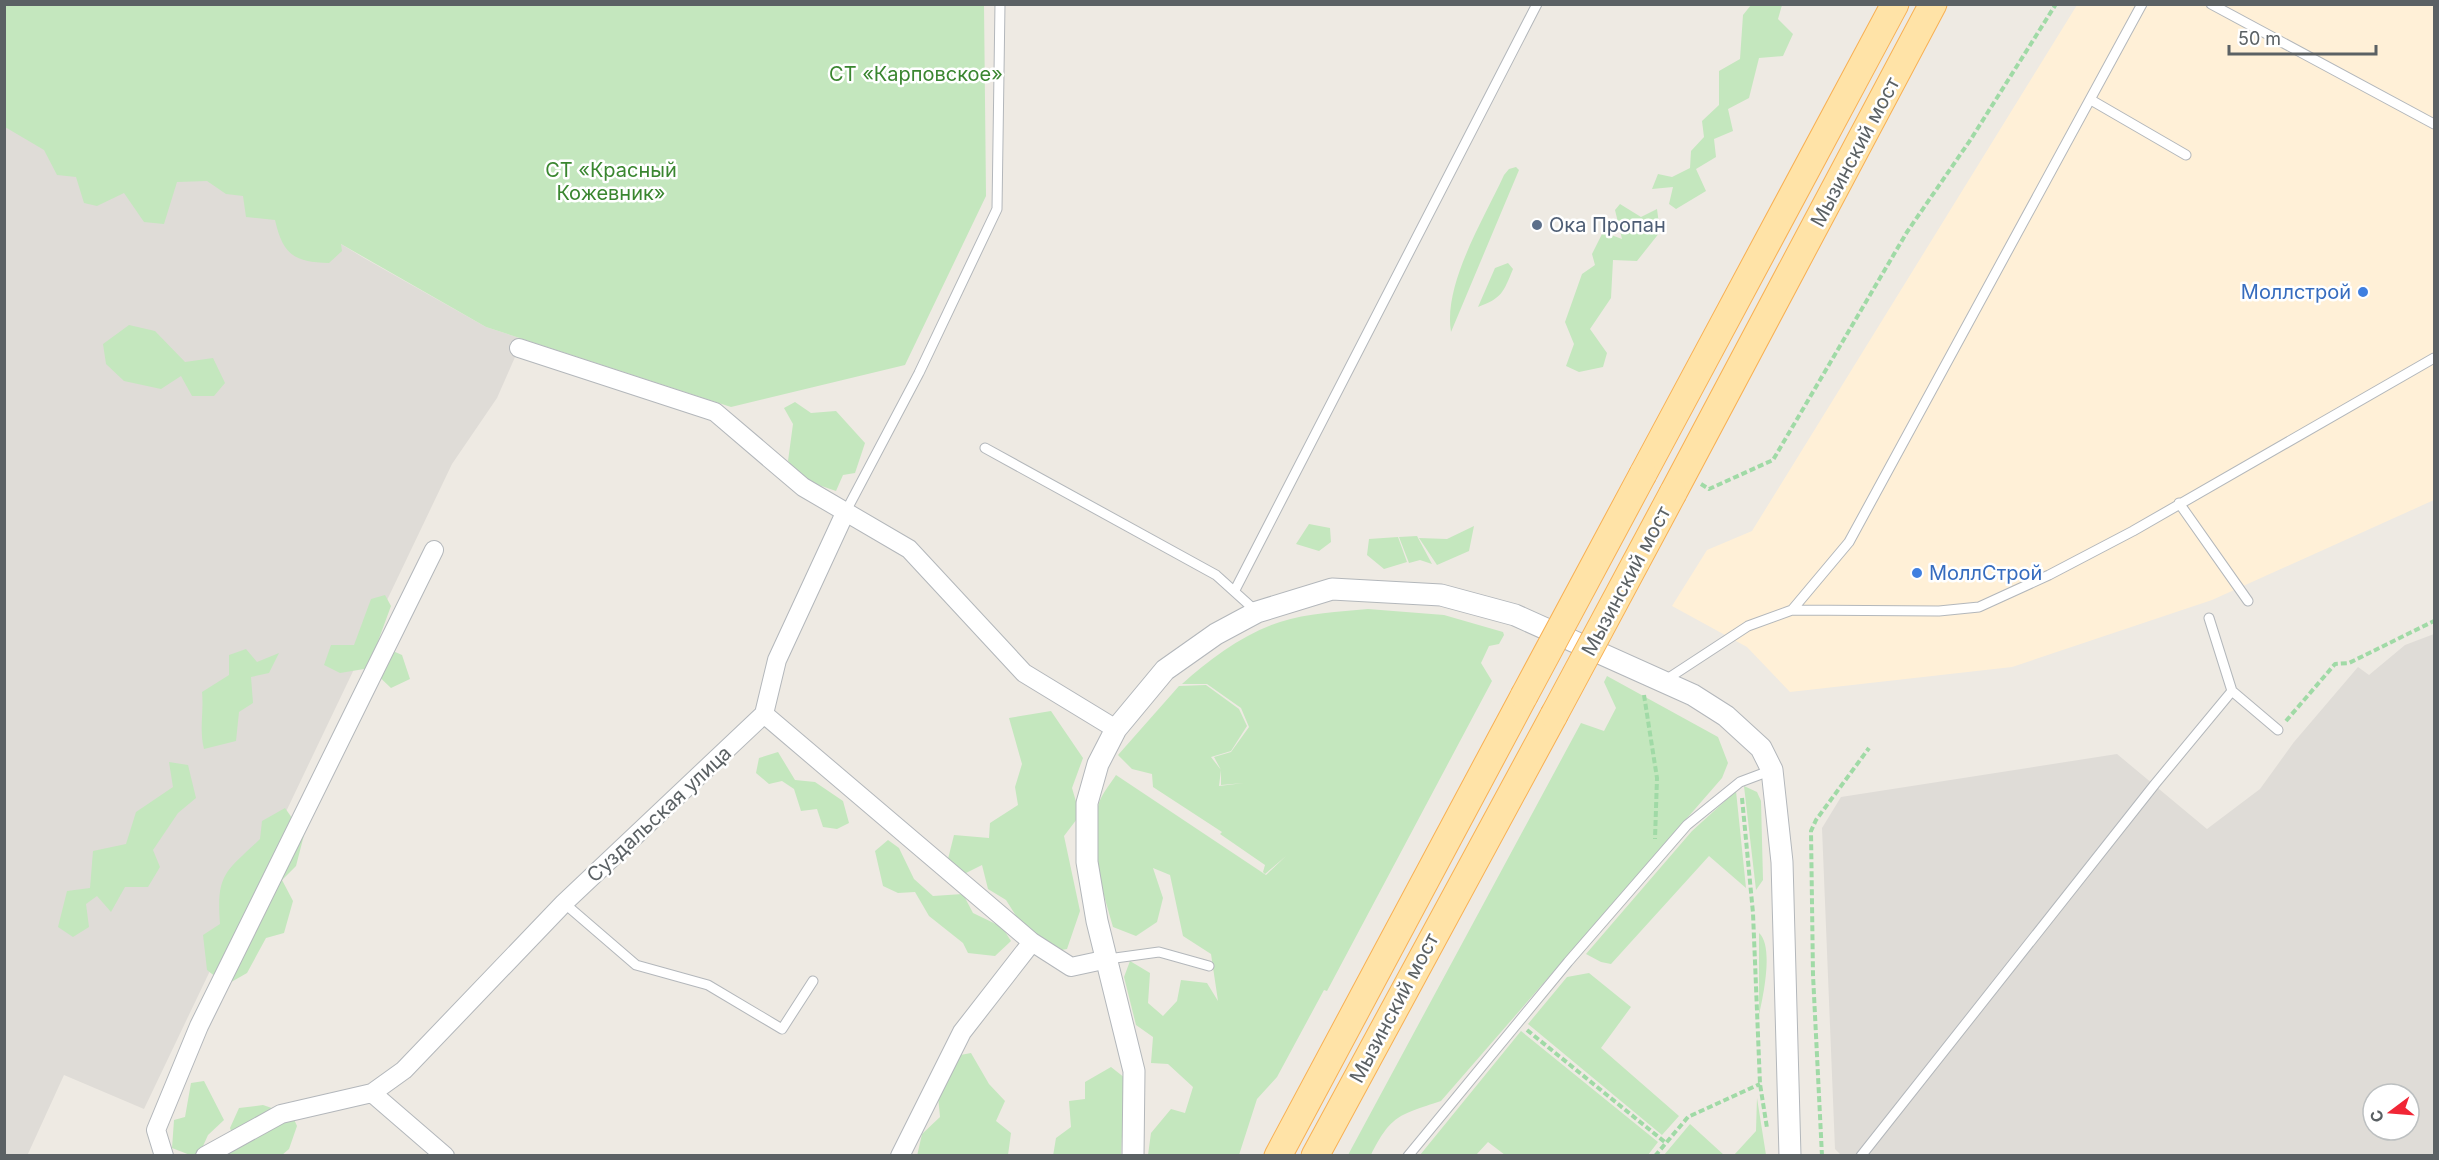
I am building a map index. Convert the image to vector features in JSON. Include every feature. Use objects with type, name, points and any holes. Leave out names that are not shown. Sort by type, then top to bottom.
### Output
[{"type":"main road","name":"Мызинский мост","points":[[1278,1155],[1895,4]]},
{"type":"main road","name":"Мызинский мост","points":[[1315,1155],[1554,716],[1933,4]]},
{"type":"street","points":[[519,348],[715,412],[803,487],[909,549],[1024,673],[1116,729]]},
{"type":"street","points":[[845,513],[777,660],[764,714],[1032,942],[1071,967],[1108,959]]},
{"type":"street","points":[[164,1155],[156,1130],[199,1026],[434,550]]},
{"type":"street","points":[[1133,1155],[1134,1071],[1097,921],[1087,862],[1087,803],[1098,764],[1116,729],[1165,670],[1216,633],[1257,612],[1332,589],[1441,595],[1515,615],[1664,681],[1726,716],[1761,748],[1772,770],[1782,862],[1790,1155]]},
{"type":"street","name":"Суздальская улица","points":[[205,1155],[281,1114],[372,1093],[404,1070],[564,903],[764,714]]},
{"type":"street","points":[[900,1155],[962,1032],[1032,942]]},
{"type":"street","points":[[372,1093],[445,1155]]},
{"type":"lane","points":[[845,513],[919,373],[997,209],[1000,4]]},
{"type":"lane","points":[[1235,591],[1537,4]]},
{"type":"lane","points":[[1792,610],[1849,542],[2142,4]]},
{"type":"lane","points":[[2211,4],[2434,124]]},
{"type":"lane","points":[[2091,99],[2186,155]]},
{"type":"lane","points":[[1664,681],[1748,626],[1792,610],[1939,611],[1979,607],[2049,575],[2434,358]]},
{"type":"lane","points":[[985,448],[1216,575],[1257,612]]},
{"type":"lane","points":[[2179,503],[2248,601]]},
{"type":"lane","points":[[2209,618],[2232,691],[2278,730]]},
{"type":"lane","points":[[1861,1155],[2232,691]]},
{"type":"lane","points":[[1408,1155],[1654,860],[1687,825],[1740,782],[1772,770]]},
{"type":"lane","points":[[564,903],[636,965],[708,986],[782,1029],[813,981]]},
{"type":"lane","points":[[1108,959],[1159,952],[1209,966]]},
{"type":"path","points":[[1678,483],[1709,489],[1773,460],[1907,232],[1971,139],[2056,4]]},
{"type":"path","points":[[2278,730],[2335,664],[2349,663],[2434,621]]},
{"type":"path","points":[[1640,670],[1657,778],[1654,860]]},
{"type":"path","points":[[1822,1155],[1813,975],[1811,831],[1816,820],[1869,748]]},
{"type":"path","points":[[1740,782],[1752,903],[1760,1084],[1769,1136]]},
{"type":"path","points":[[1518,1022],[1666,1143]]},
{"type":"path","points":[[1655,1155],[1688,1117],[1760,1084]]},
{"type":"shaded area","points":[[2077,5],[2434,5],[2434,500],[2212,600],[2012,667],[1790,692],[1747,647],[1672,606],[1707,550],[1752,531]]},
{"type":"shaded area","points":[[4,40],[364,258],[486,327],[523,339],[497,398],[452,464],[144,1109],[64,1075],[27,1156],[4,1155]]},
{"type":"shaded area","points":[[2434,634],[2434,1155],[1841,1155],[1835,1149],[1822,828],[1841,797],[2117,754],[2207,829],[2260,789],[2294,742],[2358,667],[2369,675],[2405,645]]},
{"type":"green space","name":"СТ «Красный Кожевник»","points":[[5,4],[984,5],[986,196],[905,365],[731,407],[486,327],[341,244],[342,251],[329,263],[299,258],[286,249],[275,220],[246,217],[243,196],[226,194],[207,181],[177,182],[164,224],[144,222],[124,193],[97,206],[84,203],[76,177],[57,175],[44,150],[5,127]]},
{"type":"green space","points":[[1751,5],[1782,5],[1778,19],[1793,34],[1783,56],[1759,58],[1749,98],[1728,109],[1733,131],[1714,139],[1716,157],[1696,169],[1706,191],[1676,209],[1669,204],[1673,187],[1652,189],[1658,174],[1672,177],[1690,168],[1691,151],[1704,137],[1702,121],[1719,105],[1719,71],[1740,59],[1743,15]]},
{"type":"green space","points":[[1516,167],[1519,170],[1451,332],[1450,313],[1453,293],[1467,252],[1504,175],[1509,169]]},
{"type":"green space","points":[[1620,204],[1641,217],[1657,209],[1660,232],[1637,261],[1613,260],[1611,298],[1590,329],[1607,353],[1603,367],[1579,372],[1566,366],[1574,344],[1565,322],[1582,274],[1595,265],[1592,254],[1603,232],[1622,239],[1615,210]]},
{"type":"green space","points":[[1508,263],[1513,269],[1501,294],[1478,307],[1495,268]]},
{"type":"green space","points":[[129,325],[155,331],[185,362],[213,358],[225,383],[214,396],[192,396],[181,376],[161,389],[124,381],[106,364],[103,344]]},
{"type":"green space","points":[[795,402],[811,413],[836,411],[865,443],[855,473],[843,475],[836,491],[804,480],[788,461],[793,424],[784,408]]},
{"type":"green space","points":[[1309,524],[1330,528],[1331,542],[1319,551],[1296,544]]},
{"type":"green space","points":[[1474,526],[1469,551],[1437,565],[1419,538],[1447,539]]},
{"type":"green space","points":[[1417,536],[1432,564],[1420,560],[1409,563],[1399,537]]},
{"type":"green space","points":[[1398,537],[1407,562],[1384,569],[1367,555],[1369,539]]},
{"type":"green space","points":[[385,595],[391,606],[377,644],[402,655],[410,679],[391,688],[370,668],[340,673],[324,665],[331,645],[354,645],[371,599]]},
{"type":"green space","points":[[1368,609],[1444,615],[1503,632],[1504,635],[1499,644],[1489,646],[1481,663],[1492,681],[1327,991],[1324,990],[1277,1077],[1257,1099],[1239,1155],[1148,1155],[1151,1133],[1171,1109],[1185,1113],[1193,1087],[1168,1064],[1151,1063],[1153,1037],[1136,1025],[1124,977],[1130,961],[1150,973],[1148,1003],[1163,1016],[1177,1001],[1181,980],[1207,983],[1218,1001],[1211,954],[1183,936],[1170,875],[1153,868],[1163,898],[1157,922],[1136,936],[1113,927],[1097,866],[1095,818],[1100,800],[1116,775],[1266,875],[1286,856],[1265,874],[1263,872],[1265,865],[1220,834],[1222,832],[1153,787],[1152,774],[1132,769],[1118,755],[1179,686],[1206,685],[1239,709],[1247,726],[1231,751],[1211,757],[1221,770],[1214,757],[1231,752],[1249,727],[1241,708],[1207,684],[1182,684],[1204,665],[1253,633],[1280,622],[1301,617]],"holes":[[[1221,770],[1221,785],[1244,783],[1219,786]]]},
{"type":"green space","points":[[246,649],[257,662],[279,653],[269,673],[251,677],[253,703],[239,712],[236,741],[204,749],[202,692],[229,675],[229,655]]},
{"type":"green space","points":[[1607,676],[1718,737],[1728,763],[1722,778],[1441,1101],[1398,1118],[1384,1132],[1371,1155],[1348,1155],[1581,723],[1604,731],[1616,708],[1604,682]]},
{"type":"green space","points":[[1051,711],[1083,758],[1072,788],[1080,815],[1064,836],[1080,911],[1067,949],[1040,954],[1006,900],[988,889],[982,865],[960,876],[947,863],[954,835],[989,838],[990,823],[1018,805],[1015,787],[1022,764],[1009,718]]},
{"type":"green space","points":[[778,752],[795,780],[815,782],[843,801],[849,823],[837,829],[823,827],[817,809],[801,811],[794,789],[782,781],[769,784],[756,773],[759,758]]},
{"type":"green space","points":[[169,762],[188,765],[196,798],[178,813],[153,850],[160,867],[148,887],[125,887],[111,912],[97,896],[86,904],[89,927],[73,937],[58,927],[67,891],[90,888],[93,851],[126,844],[136,812],[173,787]]},
{"type":"green space","points":[[1744,786],[1757,792],[1761,801],[1763,880],[1756,890]]},
{"type":"green space","points":[[1736,791],[1746,888],[1709,856],[1611,964],[1601,962],[1586,954],[1692,831]]},
{"type":"green space","points":[[285,808],[304,835],[296,866],[282,880],[293,901],[284,933],[266,938],[247,973],[226,985],[207,970],[203,935],[220,924],[219,907],[222,883],[231,867],[260,839],[262,821]]},
{"type":"green space","points":[[888,840],[899,848],[914,879],[933,896],[963,894],[973,913],[1002,927],[1011,941],[995,956],[968,953],[963,943],[929,916],[915,892],[898,893],[883,886],[875,851]]},
{"type":"green space","points":[[1759,933],[1766,949],[1767,960],[1759,1015]]},
{"type":"green space","points":[[1589,973],[1631,1007],[1601,1048],[1679,1116],[1662,1135],[1528,1024],[1567,977]]},
{"type":"green space","points":[[1521,1031],[1658,1142],[1648,1155],[1505,1155],[1488,1142],[1476,1155],[1420,1155]]},
{"type":"green space","points":[[971,1053],[989,1084],[1005,1101],[996,1121],[1011,1133],[1008,1155],[917,1156],[922,1134],[940,1117],[937,1085],[955,1056]]},
{"type":"green space","points":[[1111,1067],[1125,1078],[1121,1155],[1053,1156],[1056,1138],[1071,1127],[1069,1101],[1085,1099],[1085,1082]]},
{"type":"green space","points":[[204,1081],[224,1120],[208,1135],[199,1155],[190,1155],[172,1148],[174,1120],[185,1117],[191,1083]]},
{"type":"green space","points":[[1757,1098],[1766,1155],[1734,1155],[1756,1131]]},
{"type":"green space","points":[[263,1105],[292,1115],[297,1126],[289,1149],[282,1155],[222,1156],[236,1145],[230,1128],[239,1108]]},
{"type":"green space","points":[[1690,1124],[1724,1155],[1664,1155]]},
{"type":"place","name":"Ока Пропан","points":[[1537,225]]},
{"type":"place","name":"Моллcтрой","points":[[2363,292]]},
{"type":"place","name":"МоллСтрой","points":[[1917,573]]},
{"type":"park label","name":"СТ «Карповское»","points":[[916,74]]}]
